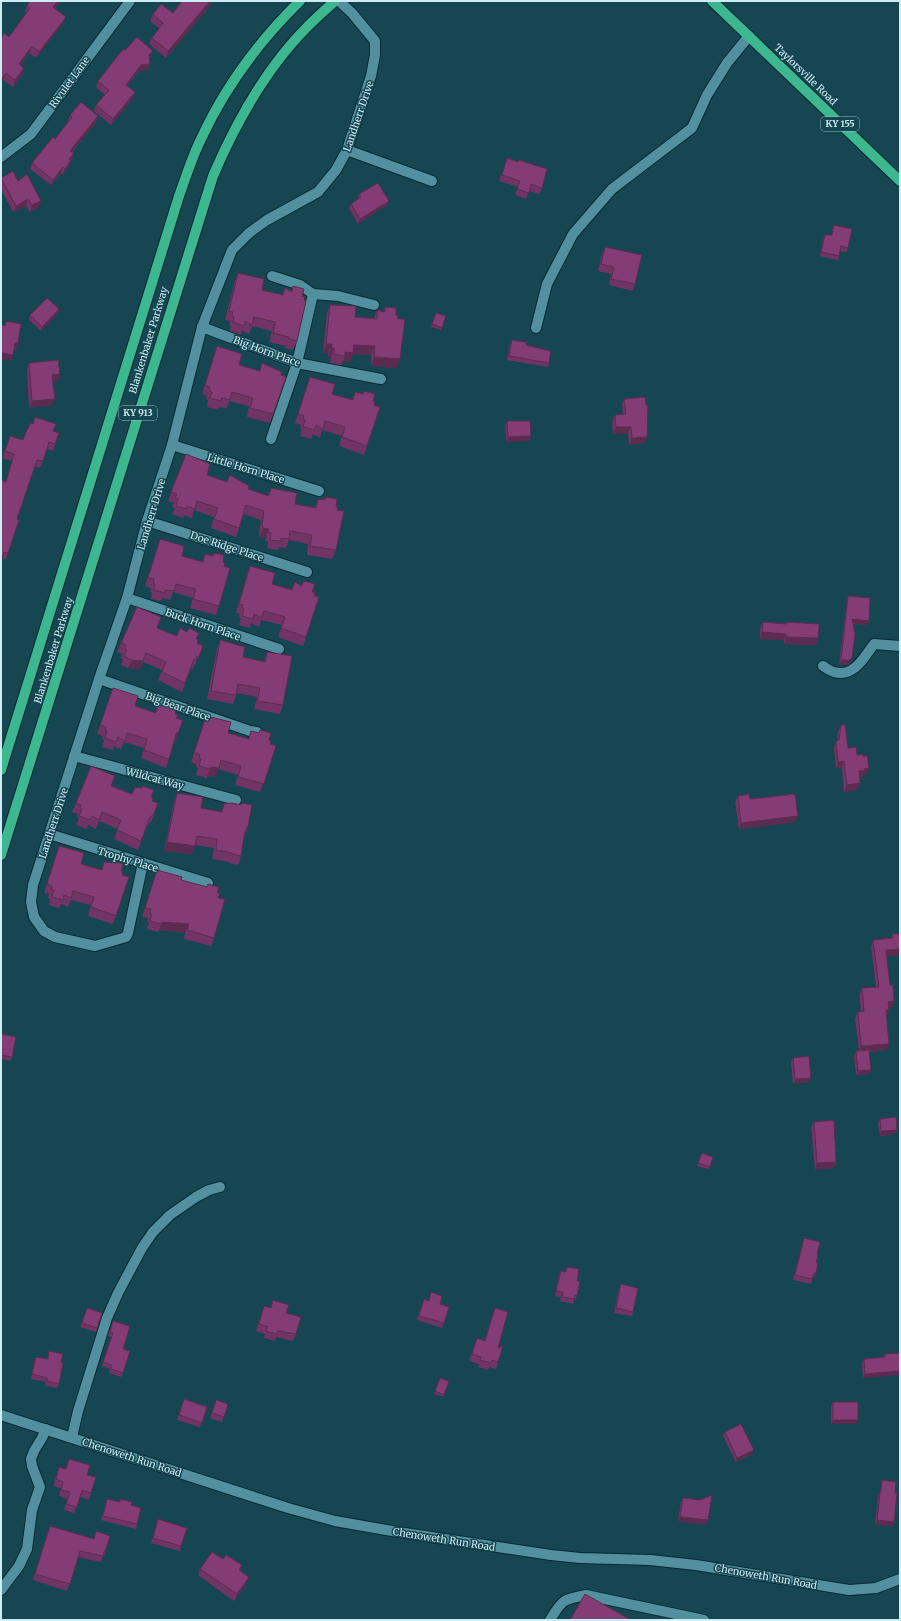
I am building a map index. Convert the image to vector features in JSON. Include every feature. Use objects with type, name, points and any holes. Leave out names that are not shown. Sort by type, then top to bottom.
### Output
[{"type":"main road","name":"Blankenbaker Parkway","points":[[1,770],[177,203],[192,162],[201,139],[234,80],[276,25],[300,1]]},
{"type":"main road","name":"Blankenbaker Parkway","points":[[2,849],[213,176],[226,145],[245,110],[265,80],[289,48],[335,1]]},
{"type":"main road","name":"Taylorsville Road","points":[[712,1],[900,181]]},
{"type":"street","name":"Rivulet Lane","points":[[1,157],[31,134],[130,1]]},
{"type":"street","name":"Landherr Drive","points":[[143,863],[126,937],[95,946],[55,937],[44,931],[34,917],[31,902],[33,885],[99,679],[127,598],[148,521],[172,445],[202,327],[232,250],[249,233],[267,220],[318,192],[336,170],[348,150],[372,76],[375,41],[352,13],[339,1]]},
{"type":"street","points":[[536,328],[547,284],[572,234],[612,189],[692,128],[707,95],[727,63],[749,36]]},
{"type":"street","points":[[348,150],[432,181]]},
{"type":"street","points":[[272,276],[300,285],[313,294],[338,296],[374,305]]},
{"type":"street","points":[[272,439],[297,363],[313,294]]},
{"type":"street","name":"Big Horn Place","points":[[202,327],[297,363],[381,379]]},
{"type":"street","name":"Little Horn Place","points":[[172,445],[319,491]]},
{"type":"street","name":"Doe Ridge Place","points":[[148,521],[307,572]]},
{"type":"street","name":"Buck Horn Place","points":[[127,598],[279,649]]},
{"type":"street","points":[[823,666],[834,672],[850,672],[857,667],[874,644],[900,646]]},
{"type":"street","name":"Big Bear Place","points":[[99,679],[257,732]]},
{"type":"street","name":"Wildcat Way","points":[[74,756],[236,800]]},
{"type":"street","name":"Trophy Place","points":[[49,834],[208,883]]},
{"type":"street","points":[[72,1438],[87,1382],[107,1318],[118,1293],[142,1248],[153,1232],[170,1215],[196,1197],[209,1190],[220,1187]]},
{"type":"street","name":"Chenoweth Run Road","points":[[1,1415],[288,1508],[335,1521],[551,1556],[650,1560],[696,1564],[849,1590],[876,1588],[900,1579]]},
{"type":"street","points":[[1,1590],[19,1566],[27,1549],[32,1510],[40,1486],[32,1466],[31,1459],[46,1429]]},
{"type":"street","points":[[550,1620],[560,1604],[568,1598],[586,1595],[704,1620]]},
{"type":"building","points":[[30,1],[58,1],[53,7],[66,17],[39,52],[32,46],[19,64],[24,68],[15,80],[6,73],[1,80],[1,38],[4,33],[9,37],[30,8],[27,5]]},
{"type":"building","points":[[182,1],[210,1],[168,51],[152,38],[163,23],[153,14],[161,4],[173,13]]},
{"type":"building","points":[[137,37],[153,51],[149,55],[150,64],[141,65],[126,85],[135,92],[113,119],[96,105],[109,90],[98,81],[119,54],[124,49],[125,50]]},
{"type":"building","points":[[81,102],[98,116],[70,151],[74,153],[69,159],[71,160],[65,169],[63,167],[53,180],[32,163],[53,137],[55,139],[72,117],[70,115]]},
{"type":"building","points":[[507,158],[518,162],[519,160],[547,169],[542,188],[531,184],[529,193],[517,189],[520,181],[502,175]]},
{"type":"building","points":[[13,171],[18,181],[27,174],[41,201],[32,205],[28,199],[16,206],[1,178]]},
{"type":"building","points":[[378,183],[389,201],[360,219],[351,204],[361,197],[359,194]]},
{"type":"building","points":[[834,225],[852,229],[848,248],[841,246],[839,256],[821,252],[825,235],[832,235]]},
{"type":"building","points":[[605,247],[642,255],[635,284],[611,279],[614,267],[601,264]]},
{"type":"building","points":[[238,273],[264,279],[262,290],[283,295],[285,288],[292,292],[293,286],[304,289],[302,297],[305,296],[304,300],[306,301],[297,341],[289,339],[289,337],[273,333],[275,322],[254,317],[252,325],[245,321],[244,326],[233,322],[233,312],[229,311]]},
{"type":"building","points":[[47,298],[59,309],[42,327],[30,315]]},
{"type":"building","points":[[330,305],[356,306],[355,317],[377,319],[377,310],[385,312],[385,307],[396,308],[396,315],[398,316],[398,319],[405,319],[400,359],[374,357],[375,346],[354,345],[353,353],[345,352],[345,356],[334,354],[334,348],[331,348],[332,344],[326,344]]},
{"type":"building","points":[[436,313],[446,316],[442,328],[432,324]]},
{"type":"building","points":[[6,321],[21,324],[18,343],[15,343],[13,355],[2,353],[1,357],[1,325],[5,326]]},
{"type":"building","points":[[512,340],[526,342],[526,345],[551,351],[549,363],[509,356]]},
{"type":"building","points":[[217,346],[242,354],[239,365],[260,371],[262,363],[282,372],[281,375],[286,377],[273,414],[250,408],[253,398],[232,392],[230,400],[222,398],[221,401],[210,398],[212,392],[209,391],[210,387],[205,385]]},
{"type":"building","points":[[58,360],[60,374],[52,375],[55,399],[32,401],[29,363]]},
{"type":"building","points":[[310,377],[335,384],[332,394],[353,400],[355,392],[363,394],[364,391],[375,394],[373,401],[375,402],[374,405],[380,407],[367,446],[342,437],[345,427],[325,421],[323,429],[316,425],[314,430],[303,427],[305,420],[303,419],[304,416],[298,414]]},
{"type":"building","points":[[645,397],[646,405],[648,405],[647,437],[632,438],[631,427],[616,427],[615,415],[626,414],[624,399]]},
{"type":"building","points":[[35,417],[56,424],[53,431],[59,433],[55,444],[49,442],[43,461],[37,460],[17,519],[19,520],[8,553],[4,552],[1,562],[1,480],[6,482],[14,454],[5,451],[10,436],[23,440],[30,423],[33,424]]},
{"type":"building","points":[[507,421],[530,421],[531,436],[508,437]]},
{"type":"building","points":[[186,454],[210,464],[207,475],[227,482],[230,475],[249,486],[248,489],[269,496],[271,488],[297,493],[295,504],[316,508],[318,500],[326,499],[326,497],[337,499],[337,510],[344,511],[336,550],[310,546],[312,535],[290,531],[289,539],[281,538],[281,541],[270,540],[271,533],[268,532],[269,529],[263,528],[262,526],[264,511],[246,505],[239,528],[214,519],[218,508],[197,501],[195,509],[187,506],[186,509],[176,506],[178,499],[175,498],[177,494],[171,492]]},
{"type":"building","points":[[160,539],[184,546],[182,556],[203,562],[205,554],[213,556],[214,553],[224,555],[224,566],[230,568],[219,606],[193,599],[196,589],[176,584],[174,591],[165,590],[165,593],[154,590],[154,579],[148,578]]},
{"type":"building","points":[[250,566],[275,573],[272,584],[292,590],[295,582],[301,586],[304,581],[315,584],[312,592],[315,592],[314,596],[319,597],[306,637],[281,628],[285,617],[264,611],[262,618],[254,614],[253,619],[242,616],[244,609],[242,608],[243,605],[239,604]]},
{"type":"building","points":[[848,596],[870,598],[869,621],[852,619],[855,633],[852,658],[849,660],[841,660]]},
{"type":"building","points":[[137,607],[161,617],[157,628],[177,636],[180,628],[187,632],[189,628],[199,633],[196,639],[198,640],[197,643],[203,646],[199,657],[197,656],[196,660],[194,659],[185,683],[162,672],[166,662],[146,653],[143,661],[132,660],[124,656],[127,650],[125,649],[126,645],[121,643]]},
{"type":"building","points":[[763,622],[819,624],[818,638],[786,637],[786,634],[762,632]]},
{"type":"building","points":[[220,640],[245,647],[243,657],[265,662],[267,652],[292,656],[283,705],[257,701],[260,688],[238,684],[236,695],[211,691]]},
{"type":"building","points":[[113,688],[138,696],[135,706],[156,713],[158,705],[166,706],[167,704],[177,707],[175,714],[178,715],[176,718],[183,720],[179,731],[176,734],[169,759],[144,750],[147,739],[127,733],[125,741],[118,737],[116,742],[105,738],[107,731],[105,731],[106,727],[100,725]]},
{"type":"building","points":[[206,716],[231,722],[228,733],[249,739],[251,731],[259,733],[260,730],[271,733],[269,740],[271,741],[270,744],[276,746],[264,784],[238,777],[241,766],[221,760],[219,768],[211,767],[210,769],[199,766],[201,759],[199,758],[200,755],[194,753]]},
{"type":"building","points":[[841,725],[845,725],[848,748],[856,747],[857,755],[863,754],[863,756],[867,756],[869,768],[864,769],[865,771],[859,771],[860,783],[847,785],[844,761],[838,762],[836,741],[839,740]]},
{"type":"building","points":[[91,766],[115,776],[111,786],[132,794],[135,787],[142,788],[143,786],[154,790],[151,797],[153,798],[152,801],[158,803],[154,814],[150,817],[141,841],[117,830],[121,820],[102,812],[99,820],[92,816],[90,820],[79,816],[82,809],[80,808],[81,805],[76,803]]},
{"type":"building","points":[[177,793],[203,797],[201,808],[222,812],[224,804],[232,803],[241,805],[241,803],[252,805],[248,827],[245,831],[241,856],[216,850],[217,839],[197,836],[195,846],[167,842]]},
{"type":"building","points":[[749,794],[750,799],[795,794],[798,816],[741,823],[738,796]]},
{"type":"building","points":[[59,846],[84,853],[81,864],[102,870],[104,862],[112,863],[112,861],[123,864],[121,871],[123,871],[122,875],[129,877],[116,916],[91,907],[94,897],[73,891],[71,898],[64,895],[63,900],[52,897],[54,890],[51,889],[52,886],[47,884]]},
{"type":"building","points":[[157,870],[182,877],[181,880],[207,887],[208,884],[219,887],[217,893],[220,893],[218,898],[225,899],[214,938],[187,930],[189,924],[162,922],[161,924],[150,921],[152,914],[150,913],[151,909],[145,908]]},
{"type":"building","points":[[892,934],[900,934],[900,949],[886,950],[890,985],[893,985],[894,1001],[888,1002],[889,1010],[886,1010],[889,1044],[861,1046],[858,1012],[864,1011],[862,988],[879,987],[873,940],[893,938]]},
{"type":"building","points":[[1,1034],[16,1037],[12,1057],[1,1055]]},
{"type":"building","points":[[869,1050],[871,1070],[858,1071],[856,1051]]},
{"type":"building","points":[[809,1056],[811,1078],[795,1079],[793,1058]]},
{"type":"building","points":[[896,1117],[897,1130],[881,1131],[880,1119]]},
{"type":"building","points":[[834,1120],[836,1162],[817,1163],[814,1122]]},
{"type":"building","points":[[702,1153],[713,1157],[710,1167],[698,1163]]},
{"type":"building","points":[[804,1238],[820,1242],[817,1254],[816,1262],[818,1263],[816,1273],[814,1273],[812,1279],[795,1275]]},
{"type":"building","points":[[567,1267],[579,1269],[577,1281],[580,1281],[577,1296],[575,1295],[574,1299],[562,1297],[563,1292],[556,1291],[561,1271],[566,1272]]},
{"type":"building","points":[[621,1284],[638,1288],[633,1312],[616,1308]]},
{"type":"building","points":[[431,1292],[442,1296],[440,1304],[449,1307],[444,1323],[419,1316],[424,1299],[429,1301]]},
{"type":"building","points":[[273,1300],[289,1305],[286,1313],[301,1317],[296,1334],[278,1331],[277,1334],[266,1331],[268,1327],[259,1324],[264,1306],[271,1308]]},
{"type":"building","points":[[87,1308],[102,1313],[97,1328],[82,1323]]},
{"type":"building","points":[[495,1308],[508,1312],[498,1348],[503,1346],[498,1362],[492,1360],[491,1363],[480,1360],[481,1357],[472,1354],[477,1338],[485,1341]]},
{"type":"building","points":[[113,1321],[130,1326],[123,1349],[130,1351],[123,1373],[111,1369],[112,1365],[103,1362],[113,1333],[110,1332]]},
{"type":"building","points":[[49,1351],[63,1354],[59,1384],[47,1381],[47,1378],[32,1374],[36,1357],[48,1359]]},
{"type":"building","points":[[900,1353],[900,1371],[865,1374],[864,1359],[885,1357],[885,1354]]},
{"type":"building","points":[[440,1378],[449,1381],[444,1395],[435,1391]]},
{"type":"building","points":[[184,1399],[207,1407],[202,1423],[179,1415]]},
{"type":"building","points":[[216,1400],[228,1404],[224,1417],[212,1413]]},
{"type":"building","points":[[833,1402],[858,1402],[858,1420],[833,1420]]},
{"type":"building","points":[[741,1424],[754,1450],[737,1458],[725,1432]]},
{"type":"building","points":[[69,1459],[90,1465],[87,1475],[96,1477],[91,1493],[82,1490],[77,1507],[66,1504],[70,1492],[61,1490],[63,1482],[56,1479],[59,1467],[66,1469]]},
{"type":"building","points":[[882,1480],[896,1482],[895,1493],[897,1493],[894,1522],[877,1520]]},
{"type":"building","points":[[712,1495],[708,1520],[680,1517],[683,1498],[700,1500]]},
{"type":"building","points":[[107,1499],[120,1502],[120,1499],[132,1502],[131,1505],[141,1508],[137,1524],[103,1516]]},
{"type":"building","points":[[158,1519],[187,1528],[181,1546],[153,1538]]},
{"type":"building","points":[[50,1526],[94,1539],[96,1531],[110,1536],[103,1556],[80,1551],[70,1584],[35,1574]]},
{"type":"building","points":[[212,1552],[223,1559],[226,1555],[242,1565],[239,1570],[249,1577],[237,1594],[200,1569]]},
{"type":"building","points":[[585,1594],[631,1620],[570,1620]]}]
